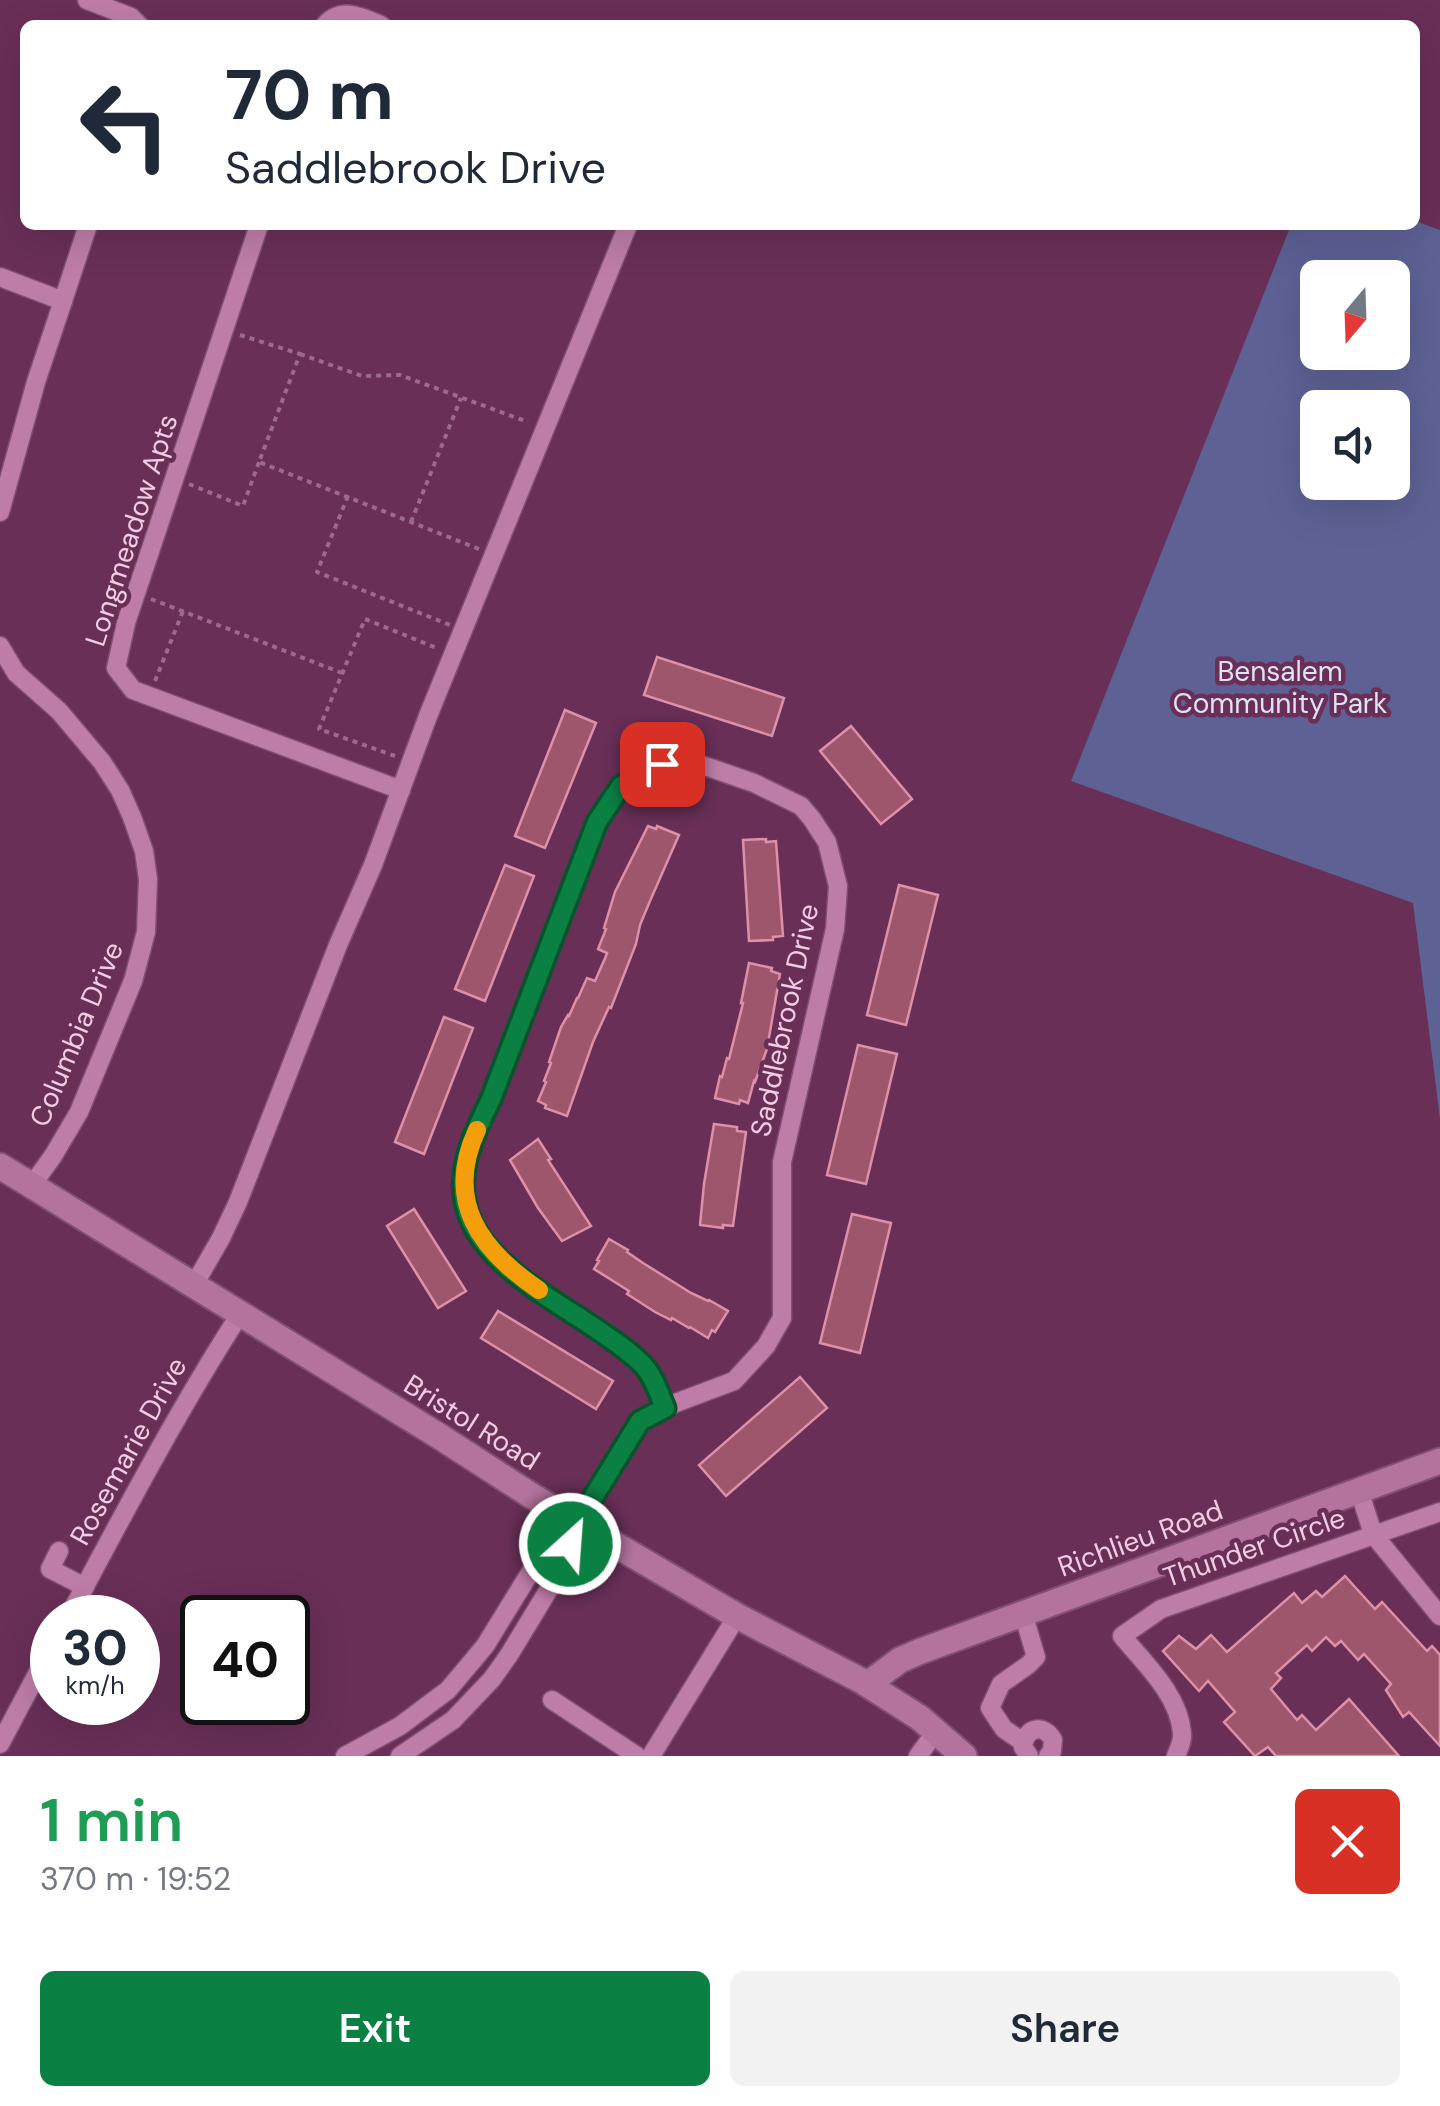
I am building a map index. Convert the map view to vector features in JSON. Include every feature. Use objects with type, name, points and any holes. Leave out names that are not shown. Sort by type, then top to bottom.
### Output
[{"type":"main road","name":"Bristol Road","points":[[0,1166],[578,1522],[737,1616],[868,1684],[937,1730],[964,1756]]},
{"type":"main road","name":"Richlieu Road","points":[[868,1684],[900,1660],[1440,1461]]},
{"type":"street","points":[[86,0],[133,20]]},
{"type":"street","points":[[330,20],[350,14],[367,20]]},
{"type":"street","points":[[0,512],[36,382],[86,230]]},
{"type":"street","name":"Longmeadow Apts","points":[[256,230],[126,623],[116,668],[133,690],[400,790]]},
{"type":"street","points":[[194,1284],[238,1202],[452,655],[626,230]]},
{"type":"street","points":[[0,278],[62,301]]},
{"type":"street","name":"Columbia Drive","points":[[0,646],[16,672],[59,711],[102,762],[132,817],[144,851],[148,879],[146,932],[133,981],[79,1112],[32,1185]]},
{"type":"street","name":"Saddlebrook Drive","points":[[578,1522],[640,1421],[734,1381],[766,1346],[782,1318],[782,1162],[835,928],[838,886],[827,842],[800,806],[754,783],[704,766],[662,764],[621,786],[597,822],[491,1099],[472,1139],[464,1196],[476,1232],[512,1272],[622,1346],[648,1369],[665,1408]]},
{"type":"street","name":"Rosemarie Drive","points":[[80,1595],[194,1388],[240,1314]]},
{"type":"street","name":"Thunder Circle","points":[[1359,1490],[1373,1534]]},
{"type":"street","name":"Thunder Circle","points":[[1176,1756],[1183,1737],[1177,1712],[1167,1692],[1122,1636],[1160,1609],[1440,1512]]},
{"type":"street","points":[[345,1756],[400,1726],[448,1690],[485,1646],[542,1555],[578,1522]]},
{"type":"street","points":[[400,1756],[452,1720],[492,1679],[563,1566],[578,1522]]},
{"type":"street","points":[[1373,1534],[1440,1616]]},
{"type":"street","points":[[59,1552],[50,1568],[84,1587]]},
{"type":"street","points":[[1023,1613],[1036,1656],[1001,1684],[990,1708],[1004,1729],[1026,1749]]},
{"type":"street","points":[[650,1756],[737,1616]]},
{"type":"street","points":[[3,1732],[30,1685]]},
{"type":"street","points":[[552,1700],[637,1756]]},
{"type":"street","points":[[1026,1749],[1024,1737],[1038,1728],[1054,1740],[1048,1756]]},
{"type":"street","points":[[918,1756],[937,1730]]},
{"type":"path","points":[[224,330],[362,376],[400,375],[544,428]]},
{"type":"path","points":[[175,478],[243,506],[300,354]]},
{"type":"path","points":[[411,522],[461,398]]},
{"type":"path","points":[[259,462],[493,555]]},
{"type":"path","points":[[348,496],[316,572],[463,630]]},
{"type":"path","points":[[136,593],[342,673]]},
{"type":"path","points":[[150,696],[183,611]]},
{"type":"path","points":[[411,762],[319,730],[365,619],[452,655]]},
{"type":"green space","name":"Bensalem Community Park","points":[[1420,223],[1440,230],[1440,1119],[1413,903],[1071,781],[1289,230],[1420,230]]},
{"type":"building","points":[[657,657],[784,698],[772,736],[644,695]]},
{"type":"building","points":[[565,710],[596,723],[545,848],[515,836]]},
{"type":"building","points":[[851,726],[912,799],[881,824],[820,751]]},
{"type":"building","points":[[648,826],[679,835],[640,925],[611,1008],[593,1042],[567,1116],[545,1108],[538,1101],[561,1027],[587,978],[595,981],[606,956],[598,949],[615,892]]},
{"type":"building","points":[[743,840],[776,841],[783,936],[749,941]]},
{"type":"building","points":[[505,865],[534,876],[485,1001],[455,989]]},
{"type":"building","points":[[899,885],[938,895],[906,1025],[867,1015]]},
{"type":"building","points":[[749,963],[780,974],[767,1049],[748,1103],[740,1100],[739,1104],[715,1098],[729,1059]]},
{"type":"building","points":[[444,1017],[473,1028],[424,1154],[395,1142]]},
{"type":"building","points":[[858,1045],[897,1054],[866,1184],[827,1175]]},
{"type":"building","points":[[714,1124],[746,1132],[733,1226],[723,1228],[700,1225]]},
{"type":"building","points":[[538,1139],[591,1226],[562,1241],[510,1160]]},
{"type":"building","points":[[414,1209],[466,1291],[438,1308],[387,1226]]},
{"type":"building","points":[[852,1214],[891,1223],[860,1353],[820,1343]]},
{"type":"building","points":[[609,1239],[691,1293],[728,1311],[715,1332],[712,1330],[708,1338],[655,1312],[594,1269]]},
{"type":"building","points":[[498,1311],[613,1381],[596,1409],[481,1338]]},
{"type":"building","points":[[800,1377],[827,1408],[726,1496],[699,1465]]},
{"type":"building","points":[[1345,1576],[1375,1609],[1382,1602],[1427,1651],[1432,1646],[1440,1655],[1440,1746],[1409,1712],[1403,1717],[1386,1690],[1391,1684],[1364,1654],[1358,1660],[1341,1641],[1335,1646],[1326,1637],[1312,1651],[1307,1645],[1276,1673],[1281,1678],[1271,1689],[1297,1720],[1302,1715],[1316,1730],[1349,1699],[1399,1756],[1276,1756],[1268,1747],[1255,1756],[1224,1722],[1235,1712],[1208,1681],[1199,1691],[1163,1651],[1179,1636],[1196,1649],[1211,1635],[1227,1652],[1294,1593],[1302,1603],[1316,1591],[1322,1597]]},
{"type":"slow traffic","points":[[477,1130],[465,1170],[464,1196],[476,1232],[512,1272],[539,1290]]},
{"type":"route","points":[[570,1544],[578,1522],[640,1421],[665,1408],[648,1369],[622,1346],[512,1272],[476,1232],[464,1196],[465,1170],[472,1139],[491,1099],[597,822],[621,786],[662,764]]}]
